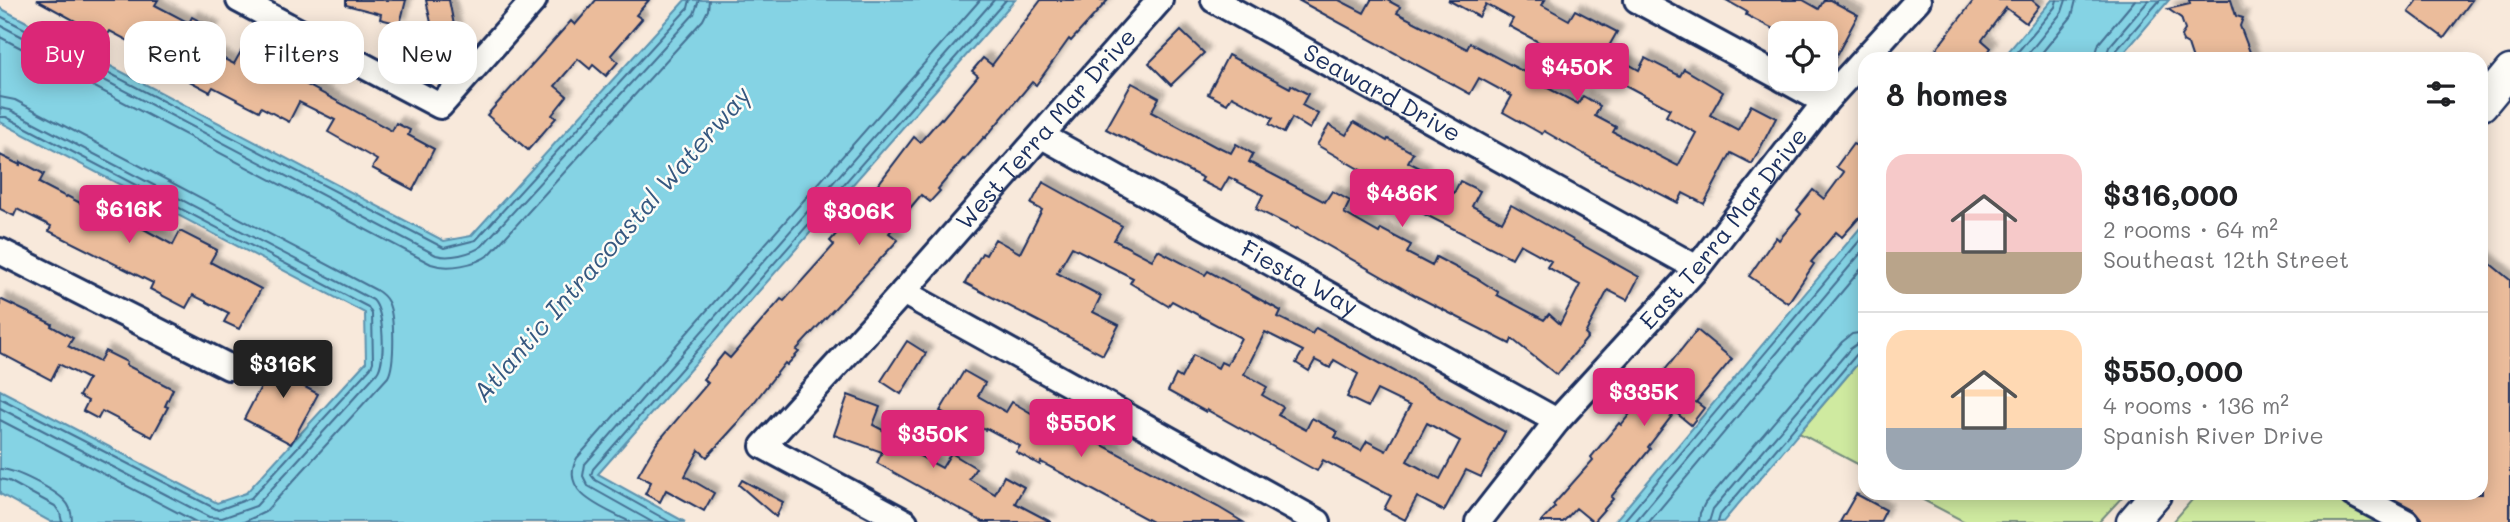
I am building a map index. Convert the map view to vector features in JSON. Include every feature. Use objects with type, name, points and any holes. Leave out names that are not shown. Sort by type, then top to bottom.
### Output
[{"type":"main road","points":[[2132,522],[2150,500]]},
{"type":"street","points":[[239,0],[440,106],[534,0]]},
{"type":"street","name":"West Terra Mar Drive","points":[[905,522],[763,446],[904,292],[1160,0]]},
{"type":"street","name":"Seaward Drive","points":[[1214,0],[1697,268]]},
{"type":"street","points":[[1637,0],[1768,71]]},
{"type":"street","name":"East Terra Mar Drive","points":[[1872,52],[1918,0]]},
{"type":"street","name":"East Terra Mar Drive","points":[[1478,522],[1557,421],[1697,268],[1825,102],[1858,67]]},
{"type":"street","points":[[1805,91],[1825,102]]},
{"type":"street","name":"Fiesta Way","points":[[1042,136],[1557,421]]},
{"type":"street","points":[[0,251],[229,367]]},
{"type":"street","points":[[904,292],[1318,522]]},
{"type":"street","points":[[2364,500],[2406,522]]},
{"type":"green space","points":[[1858,363],[1858,464],[1799,433]]},
{"type":"green space","points":[[1923,500],[2119,500],[2099,522],[1965,522]]},
{"type":"green space","points":[[2192,500],[2338,500],[2379,522],[2173,522]]},
{"type":"water","name":"Atlantic Intracoastal Waterway","points":[[685,0],[1015,0],[598,474],[685,522],[51,522],[0,494],[0,390],[217,503],[246,493],[366,362],[365,313],[0,122],[0,8],[25,21],[21,21],[21,84],[110,84],[110,66],[124,73],[124,84],[145,84],[444,241],[471,236]]},
{"type":"water","points":[[2052,0],[2169,0],[2125,52],[2008,52]]},
{"type":"water","points":[[1858,230],[1858,363],[1723,522],[1614,522]]},
{"type":"building","points":[[37,0],[158,0],[155,5],[185,21],[124,21],[124,38],[110,31],[110,21],[75,21]]},
{"type":"building","points":[[346,0],[406,0],[401,21],[380,19],[381,14],[346,5]]},
{"type":"building","points":[[426,0],[449,0],[453,21],[431,21]]},
{"type":"building","points":[[596,0],[649,0],[636,15],[642,19],[611,55],[618,62],[606,76],[593,65],[590,69],[578,59],[555,86],[567,96],[552,115],[556,118],[528,150],[487,115],[571,21],[575,25]]},
{"type":"building","points":[[1041,0],[1108,0],[1071,41],[1069,39],[1036,85],[1032,82],[985,138],[963,159],[930,202],[921,195],[889,233],[898,240],[796,350],[799,352],[787,365],[785,363],[737,424],[707,457],[699,450],[685,476],[714,493],[704,511],[666,490],[660,502],[645,494],[651,482],[638,475],[656,444],[708,383],[703,379],[724,353],[730,358],[781,299],[784,301],[834,245],[830,241],[867,199],[914,137],[920,142],[942,119],[978,76],[972,71],[983,58],[992,65]]},
{"type":"building","points":[[1298,0],[1339,0],[1364,13],[1371,0],[1387,0],[1400,7],[1397,13],[1467,49],[1470,43],[1524,72],[1527,67],[1546,77],[1542,85],[1578,104],[1583,96],[1600,106],[1595,116],[1616,127],[1613,132],[1678,166],[1696,133],[1666,116],[1670,109],[1612,78],[1621,60],[1639,70],[1645,58],[1680,76],[1684,69],[1723,92],[1710,115],[1738,130],[1751,105],[1776,118],[1752,164],[1731,153],[1704,204],[1683,193],[1678,203],[1503,112],[1512,96],[1479,78],[1470,94]]},
{"type":"building","points":[[1448,0],[1545,0],[1542,5],[1569,20],[1575,10],[1617,32],[1600,62],[1584,54],[1575,71],[1549,57],[1553,50],[1509,26],[1513,19],[1486,4],[1479,17]]},
{"type":"building","points":[[1726,0],[1803,0],[1819,9],[1824,0],[1830,0],[1858,15],[1838,53],[1838,21],[1768,21],[1768,26],[1746,15],[1747,12]]},
{"type":"building","points":[[1974,0],[2032,0],[2039,6],[2026,23],[2006,8],[1982,40],[1991,48],[1988,52],[1934,52]]},
{"type":"building","points":[[2189,0],[2231,0],[2236,16],[2243,18],[2240,26],[2250,52],[2190,52],[2181,36],[2185,30],[2181,18],[2168,9],[2190,4]]},
{"type":"building","points":[[2418,0],[2472,0],[2444,38],[2409,12]]},
{"type":"building","points":[[1181,31],[1204,53],[1171,85],[1149,63]]},
{"type":"building","points":[[240,53],[240,84],[305,84],[392,131],[396,123],[410,130],[408,135],[434,149],[413,190],[372,168],[377,160],[328,132],[335,120],[299,102],[289,122],[261,107],[259,111],[213,87],[210,92],[195,84],[226,84],[226,60],[234,64]]},
{"type":"building","points":[[1228,55],[1290,88],[1291,85],[1308,94],[1302,105],[1318,114],[1310,129],[1292,118],[1284,133],[1269,124],[1273,118],[1232,96],[1227,104],[1208,94]]},
{"type":"building","points":[[1132,83],[1159,98],[1151,112],[1231,153],[1236,144],[1253,154],[1249,162],[1325,202],[1332,191],[1350,201],[1344,213],[1379,233],[1381,229],[1411,245],[1407,253],[1432,266],[1436,257],[1478,279],[1498,292],[1497,295],[1544,320],[1549,314],[1560,324],[1580,285],[1547,267],[1551,261],[1520,244],[1512,258],[1420,212],[1422,208],[1367,180],[1369,175],[1317,145],[1329,125],[1346,135],[1354,122],[1413,153],[1408,162],[1424,170],[1421,175],[1454,193],[1460,181],[1480,191],[1472,206],[1502,222],[1511,205],[1639,277],[1627,300],[1608,290],[1585,334],[1588,337],[1557,375],[1512,339],[1510,344],[1416,296],[1297,228],[1256,209],[1263,195],[1229,177],[1221,191],[1201,181],[1203,178],[1106,129]]},
{"type":"building","points":[[1853,144],[1857,146],[1858,219],[1842,237],[1836,232],[1811,262],[1814,264],[1788,303],[1749,276],[1776,237],[1779,240],[1801,214],[1797,210],[1813,190],[1824,199],[1844,172],[1836,167]]},
{"type":"building","points":[[0,155],[44,174],[39,183],[86,206],[89,199],[173,245],[180,231],[217,250],[210,262],[261,289],[239,329],[224,322],[229,313],[193,295],[186,308],[150,289],[153,283],[49,231],[51,226],[17,209],[14,216],[0,209]]},
{"type":"building","points":[[1043,182],[1122,226],[1114,240],[1152,260],[1158,250],[1205,275],[1208,271],[1281,311],[1278,317],[1312,334],[1316,328],[1505,432],[1481,477],[1466,470],[1444,511],[1417,497],[1405,520],[1384,509],[1391,496],[1323,460],[1317,471],[1168,391],[1176,375],[1181,378],[1193,355],[1218,368],[1221,362],[1227,365],[1241,338],[1172,301],[1168,306],[1130,283],[1133,278],[1072,247],[1057,273],[1101,296],[1093,312],[1119,325],[1103,355],[965,283],[982,253],[986,255],[995,239],[1020,253],[1042,210],[1031,204]],"holes":[[[1265,332],[1303,351],[1296,363],[1309,371],[1315,360],[1330,368],[1334,360],[1358,374],[1347,397],[1368,407],[1377,390],[1410,406],[1386,451],[1367,441],[1361,451],[1335,437],[1338,432],[1312,418],[1306,430],[1278,415],[1283,407],[1262,395],[1267,387],[1244,374]],[[1427,423],[1460,441],[1440,479],[1407,461]]]},
{"type":"building","points":[[2488,262],[2510,280],[2510,522],[2424,522],[2413,509],[2396,500],[2488,500]]},
{"type":"building","points":[[0,299],[52,324],[51,326],[73,338],[68,346],[99,362],[105,351],[173,389],[165,406],[168,407],[152,437],[102,411],[98,419],[83,411],[88,401],[79,396],[88,379],[59,364],[51,380],[0,353]]},
{"type":"building","points":[[1697,330],[1732,359],[1696,402],[1704,408],[1691,425],[1675,412],[1648,447],[1650,449],[1611,497],[1613,499],[1593,522],[1576,508],[1563,522],[1541,522],[1593,460],[1591,457],[1619,423],[1621,425]]},
{"type":"building","points":[[907,341],[926,353],[901,394],[881,381]]},
{"type":"building","points":[[278,354],[311,371],[303,386],[318,394],[291,444],[244,419]]},
{"type":"building","points":[[964,371],[985,383],[978,396],[1006,412],[1012,402],[1038,417],[1041,412],[1243,522],[1152,522],[1041,462],[1040,465],[1016,452],[1020,446],[986,428],[985,430],[975,425],[973,429],[940,411]]},
{"type":"building","points":[[848,395],[880,407],[873,425],[919,449],[916,454],[942,468],[951,453],[976,468],[969,479],[995,494],[1004,476],[1024,487],[1015,503],[1051,522],[983,522],[877,463],[882,452],[834,435]]},
{"type":"building","points":[[742,480],[783,502],[776,517],[739,485]]},
{"type":"building","points":[[1856,494],[1858,500],[1867,500],[1886,510],[1880,522],[1840,522]]}]
